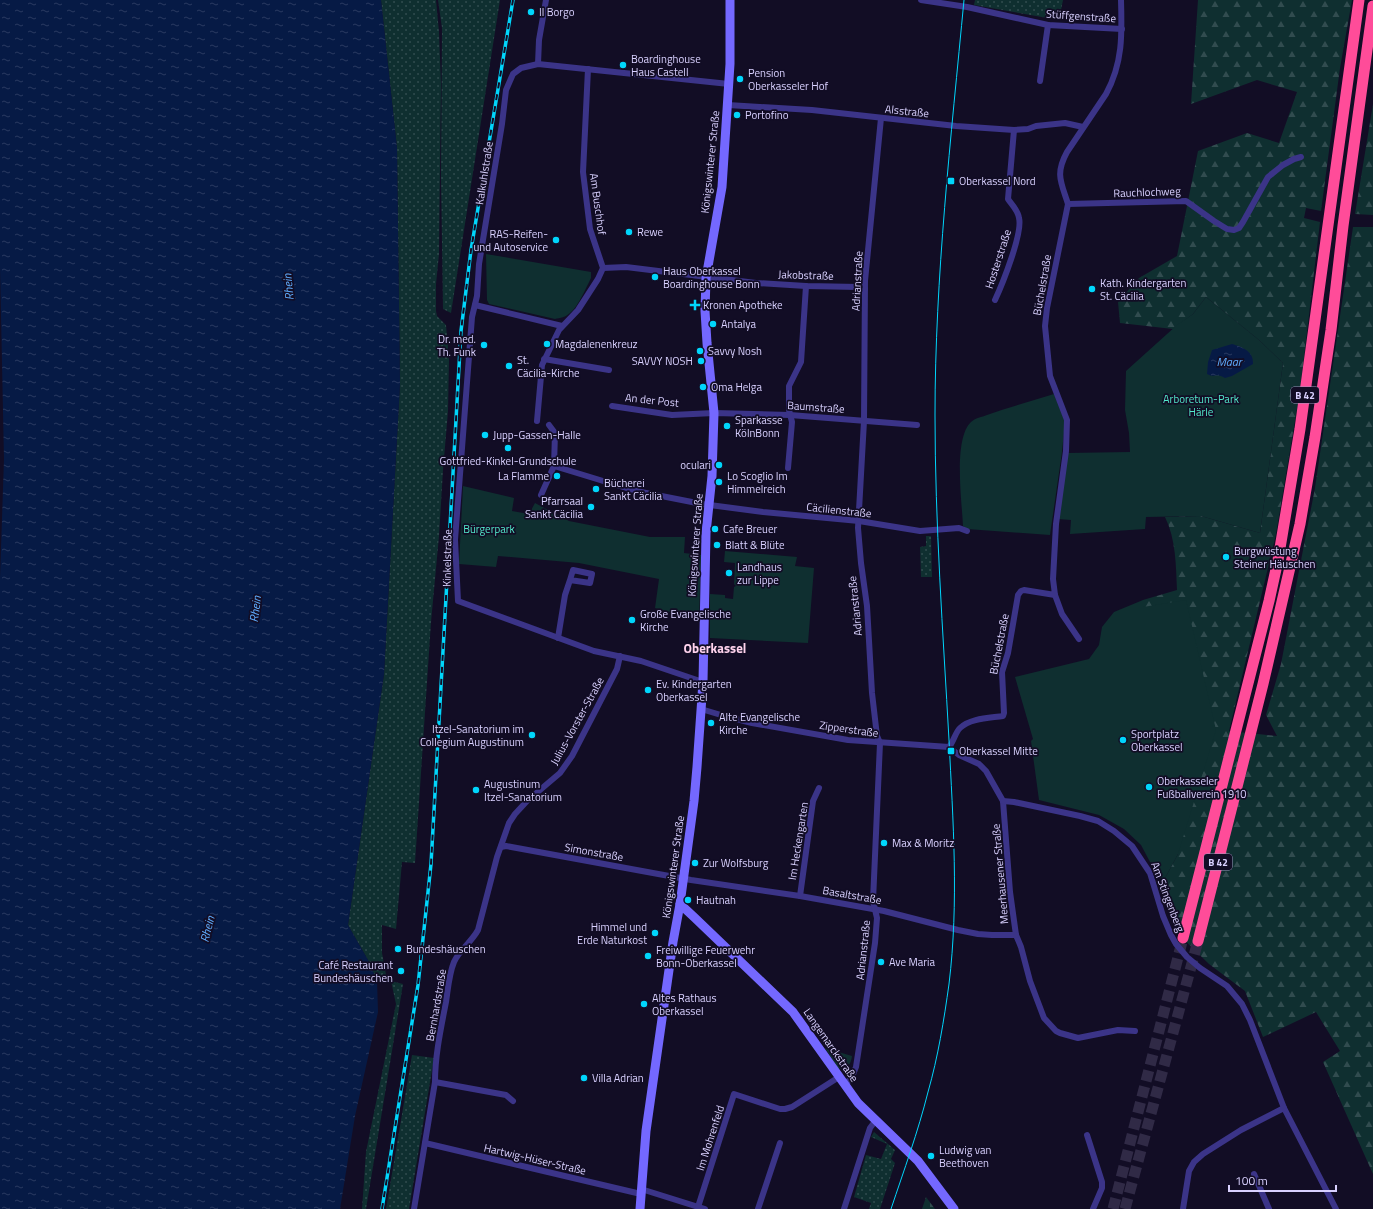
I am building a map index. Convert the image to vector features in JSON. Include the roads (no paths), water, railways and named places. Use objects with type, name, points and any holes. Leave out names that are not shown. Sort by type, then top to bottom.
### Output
[{"type":"highway","name":"B 42","points":[[1183,938],[1269,601],[1278,560],[1300,429],[1359,0]]},
{"type":"highway","name":"B 42","points":[[1198,941],[1263,684],[1300,524],[1331,330],[1342,226],[1373,6]]},
{"type":"main road","name":"Königswinterer Straße","points":[[640,1209],[646,1131],[694,801],[701,708],[707,524],[710,504],[714,413],[705,311],[706,278],[722,187],[729,84],[730,0]]},
{"type":"main road","name":"Langemarckstraße","points":[[680,904],[793,1012],[858,1103],[918,1161],[954,1209]]},
{"type":"street","points":[[538,64],[539,40],[546,0]]},
{"type":"street","name":"Stüffgenstraße","points":[[921,0],[967,7],[1048,25],[1122,29]]},
{"type":"street","points":[[1068,204],[1062,188],[1060,172],[1062,161],[1111,85],[1121,48],[1121,0]]},
{"type":"street","points":[[1040,81],[1048,25]]},
{"type":"street","name":"Kalkuhlstraße","points":[[475,305],[479,264],[502,124],[506,90],[513,74],[521,68],[538,64],[729,84]]},
{"type":"street","name":"Am Buschhof","points":[[588,69],[583,172],[590,229],[602,268]]},
{"type":"street","name":"Alsstraße","points":[[728,105],[806,109],[956,126],[1014,130],[1028,129],[1036,126],[1065,124],[1083,127]]},
{"type":"street","name":"Adrianstraße","points":[[844,1085],[852,1077],[856,1067],[875,942],[877,918],[873,901],[880,743],[877,736],[872,693],[867,606],[858,528],[864,421],[865,281],[881,118]]},
{"type":"street","name":"Hosterstraße","points":[[994,300],[1016,242],[1020,221],[1016,210],[1008,199],[1014,130]]},
{"type":"street","name":"Rauchlochweg","points":[[1068,204],[1186,201],[1227,229],[1234,230],[1239,228],[1243,222],[1268,177],[1283,165],[1294,159],[1301,158]]},
{"type":"street","name":"Büchelstraße","points":[[1068,204],[1047,308],[1045,326],[1050,376],[1067,420],[1066,451],[1056,529],[1053,579],[1055,595],[1062,614],[1079,639]]},
{"type":"street","name":"Jakobstraße","points":[[602,268],[626,267],[756,283],[859,287],[865,289]]},
{"type":"street","points":[[537,421],[542,365],[544,359],[562,326],[578,310],[598,279],[602,268]]},
{"type":"street","points":[[788,468],[792,422],[790,415],[789,386],[801,362],[806,286]]},
{"type":"street","points":[[475,305],[562,326]]},
{"type":"street","name":"Kinkelstraße","points":[[475,305],[472,317],[456,540],[458,601],[594,651],[620,656],[702,682]]},
{"type":"street","points":[[544,359],[609,370]]},
{"type":"street","name":"An der Post","points":[[612,406],[672,415],[714,413]]},
{"type":"street","name":"Baumstraße","points":[[714,413],[790,415],[917,425]]},
{"type":"street","points":[[541,495],[554,466],[555,433],[549,425]]},
{"type":"street","name":"Cäcilienstraße","points":[[554,466],[636,491],[710,504],[763,512],[859,521],[920,531],[959,528],[967,530]]},
{"type":"street","points":[[558,638],[570,580]]},
{"type":"street","name":"Büchelstraße","points":[[949,747],[953,743],[960,728],[965,724],[973,721],[1003,716],[1002,672],[1008,653],[1018,596],[1021,591],[1024,590],[1055,595]]},
{"type":"street","name":"Julius-Vorster-Straße","points":[[501,847],[509,823],[515,814],[527,801],[560,774],[572,756],[617,669],[620,656]]},
{"type":"street","name":"Zipperstraße","points":[[701,708],[752,723],[848,740],[949,747]]},
{"type":"street","name":"Meerhausener Straße","points":[[949,747],[959,755],[979,764],[986,771],[1003,801],[1010,892],[1016,934],[1030,981],[1044,1018],[1056,1031],[1078,1038],[1118,1030],[1135,1031]]},
{"type":"street","name":"Im Heckengarten","points":[[800,896],[813,801],[819,788]]},
{"type":"street","name":"Am Stingenberg","points":[[1003,801],[1014,802],[1098,821],[1114,831],[1132,846],[1150,873],[1155,885],[1163,916],[1176,944],[1187,957],[1200,968],[1227,986],[1242,1004],[1250,1020],[1284,1108],[1336,1209]]},
{"type":"street","name":"Simonstraße","points":[[501,847],[506,846],[683,879]]},
{"type":"street","name":"Bernhardstraße","points":[[414,1209],[435,1082],[440,1032],[452,969],[457,956],[474,938],[478,930],[501,847]]},
{"type":"street","name":"Basaltstraße","points":[[683,879],[800,896],[884,911],[978,934],[1016,934]]},
{"type":"street","name":"Im Mohrenfeld","points":[[701,1208],[734,1094],[780,1109],[785,1109],[792,1107],[839,1077]]},
{"type":"street","points":[[435,1082],[506,1095],[513,1101]]},
{"type":"street","points":[[1183,1209],[1189,1171],[1194,1162],[1203,1154],[1241,1130],[1284,1108]]},
{"type":"street","points":[[844,1209],[870,1128],[876,1120]]},
{"type":"street","points":[[1087,1135],[1102,1182],[1102,1188],[1093,1209]]},
{"type":"street","name":"Hartwig-Hüser-Straße","points":[[425,1143],[641,1192],[701,1208]]},
{"type":"street","points":[[758,1209],[780,1143]]},
{"type":"street","points":[[1254,1174],[1269,1209]]},
{"type":"water","name":"Rhein","points":[[0,0],[381,0],[397,148],[400,384],[384,674],[348,925],[368,960],[377,981],[378,1012],[355,1116],[340,1209],[0,1209],[0,579],[4,459],[0,266]]},
{"type":"water","name":"Maar","points":[[1232,344],[1247,350],[1252,356],[1253,364],[1232,376],[1225,378],[1207,374],[1208,362],[1212,350]]},
{"type":"tunnel","points":[[1113,1209],[1183,938]]},
{"type":"tunnel","points":[[1125,1209],[1198,941]]},
{"type":"tram line","points":[[891,1209],[911,1151],[932,1079],[949,984],[954,923],[953,831],[938,537],[935,415],[941,259],[964,0]]},
{"type":"railway","points":[[382,1209],[418,985],[431,864],[461,331],[471,250],[513,0]]},
{"type":"place","name":"Il Borgo","points":[[531,12]]},
{"type":"place","name":"Boardinghouse Haus Castell","points":[[623,65]]},
{"type":"place","name":"Pension Oberkasseler Hof","points":[[740,79]]},
{"type":"place","name":"Portofino","points":[[737,115]]},
{"type":"place","name":"Oberkassel Nord","points":[[951,181]]},
{"type":"place","name":"Rewe","points":[[629,232]]},
{"type":"place","name":"RAS-Reifen- und Autoservice","points":[[556,240]]},
{"type":"place","name":"Haus Oberkassel Boardinghouse Bonn","points":[[655,277]]},
{"type":"place","name":"Kath. Kindergarten St. Cäcilia","points":[[1092,289]]},
{"type":"place","name":"Kronen Apotheke","points":[[695,305]]},
{"type":"place","name":"Antalya","points":[[713,324]]},
{"type":"place","name":"Magdalenenkreuz","points":[[547,344]]},
{"type":"place","name":"Dr. med. Th. Funk","points":[[484,345]]},
{"type":"place","name":"Savvy Nosh","points":[[700,351]]},
{"type":"place","name":"SAVVY NOSH","points":[[701,361]]},
{"type":"place","name":"St. Cäcilia-Kirche","points":[[509,366]]},
{"type":"place","name":"Oma Helga","points":[[703,387]]},
{"type":"place","name":"Sparkasse KölnBonn","points":[[727,426]]},
{"type":"place","name":"Jupp-Gassen-Halle","points":[[485,435]]},
{"type":"place","name":"Gottfried-Kinkel-Grundschule","points":[[508,448]]},
{"type":"place","name":"oculari","points":[[719,465]]},
{"type":"place","name":"La Flamme","points":[[557,476]]},
{"type":"place","name":"Lo Scoglio Im Himmelreich","points":[[719,482]]},
{"type":"place","name":"Bücherei Sankt Cäcilia","points":[[596,489]]},
{"type":"place","name":"Pfarrsaal Sankt Cäcilia","points":[[591,507]]},
{"type":"place","name":"Cafe Breuer","points":[[715,529]]},
{"type":"place","name":"Blatt & Blüte","points":[[717,545]]},
{"type":"place","name":"Burgwüstung Steiner Häuschen","points":[[1226,557]]},
{"type":"place","name":"Landhaus zur Lippe","points":[[729,573]]},
{"type":"place","name":"Große Evangelische Kirche","points":[[632,620]]},
{"type":"place","name":"Ev. Kindergarten Oberkassel","points":[[648,690]]},
{"type":"place","name":"Alte Evangelische Kirche","points":[[711,723]]},
{"type":"place","name":"Itzel-Sanatorium im Collegium Augustinum","points":[[532,735]]},
{"type":"place","name":"Sportplatz Oberkassel","points":[[1123,740]]},
{"type":"place","name":"Oberkassel Mitte","points":[[951,751]]},
{"type":"place","name":"Oberkasseler Fußballverein 1910","points":[[1149,787]]},
{"type":"place","name":"Augustinum Itzel-Sanatorium","points":[[476,790]]},
{"type":"place","name":"Max & Moritz","points":[[884,843]]},
{"type":"place","name":"Zur Wolfsburg","points":[[695,863]]},
{"type":"place","name":"Hautnah","points":[[688,900]]},
{"type":"place","name":"Himmel und Erde Naturkost","points":[[655,933]]},
{"type":"place","name":"Bundeshäuschen","points":[[398,949]]},
{"type":"place","name":"Freiwillige Feuerwehr Bonn-Oberkassel","points":[[648,956]]},
{"type":"place","name":"Ave Maria","points":[[881,962]]},
{"type":"place","name":"Café Restaurant Bundeshäuschen","points":[[401,971]]},
{"type":"place","name":"Altes Rathaus Oberkassel","points":[[644,1004]]},
{"type":"place","name":"Villa Adrian","points":[[584,1078]]},
{"type":"place","name":"Ludwig van Beethoven","points":[[931,1156]]},
{"type":"district","name":"Oberkassel","points":[[715,648]]},
{"type":"park label","name":"Arboretum-Park Härle","points":[[1201,405]]},
{"type":"park label","name":"Bürgerpark","points":[[489,529]]}]
